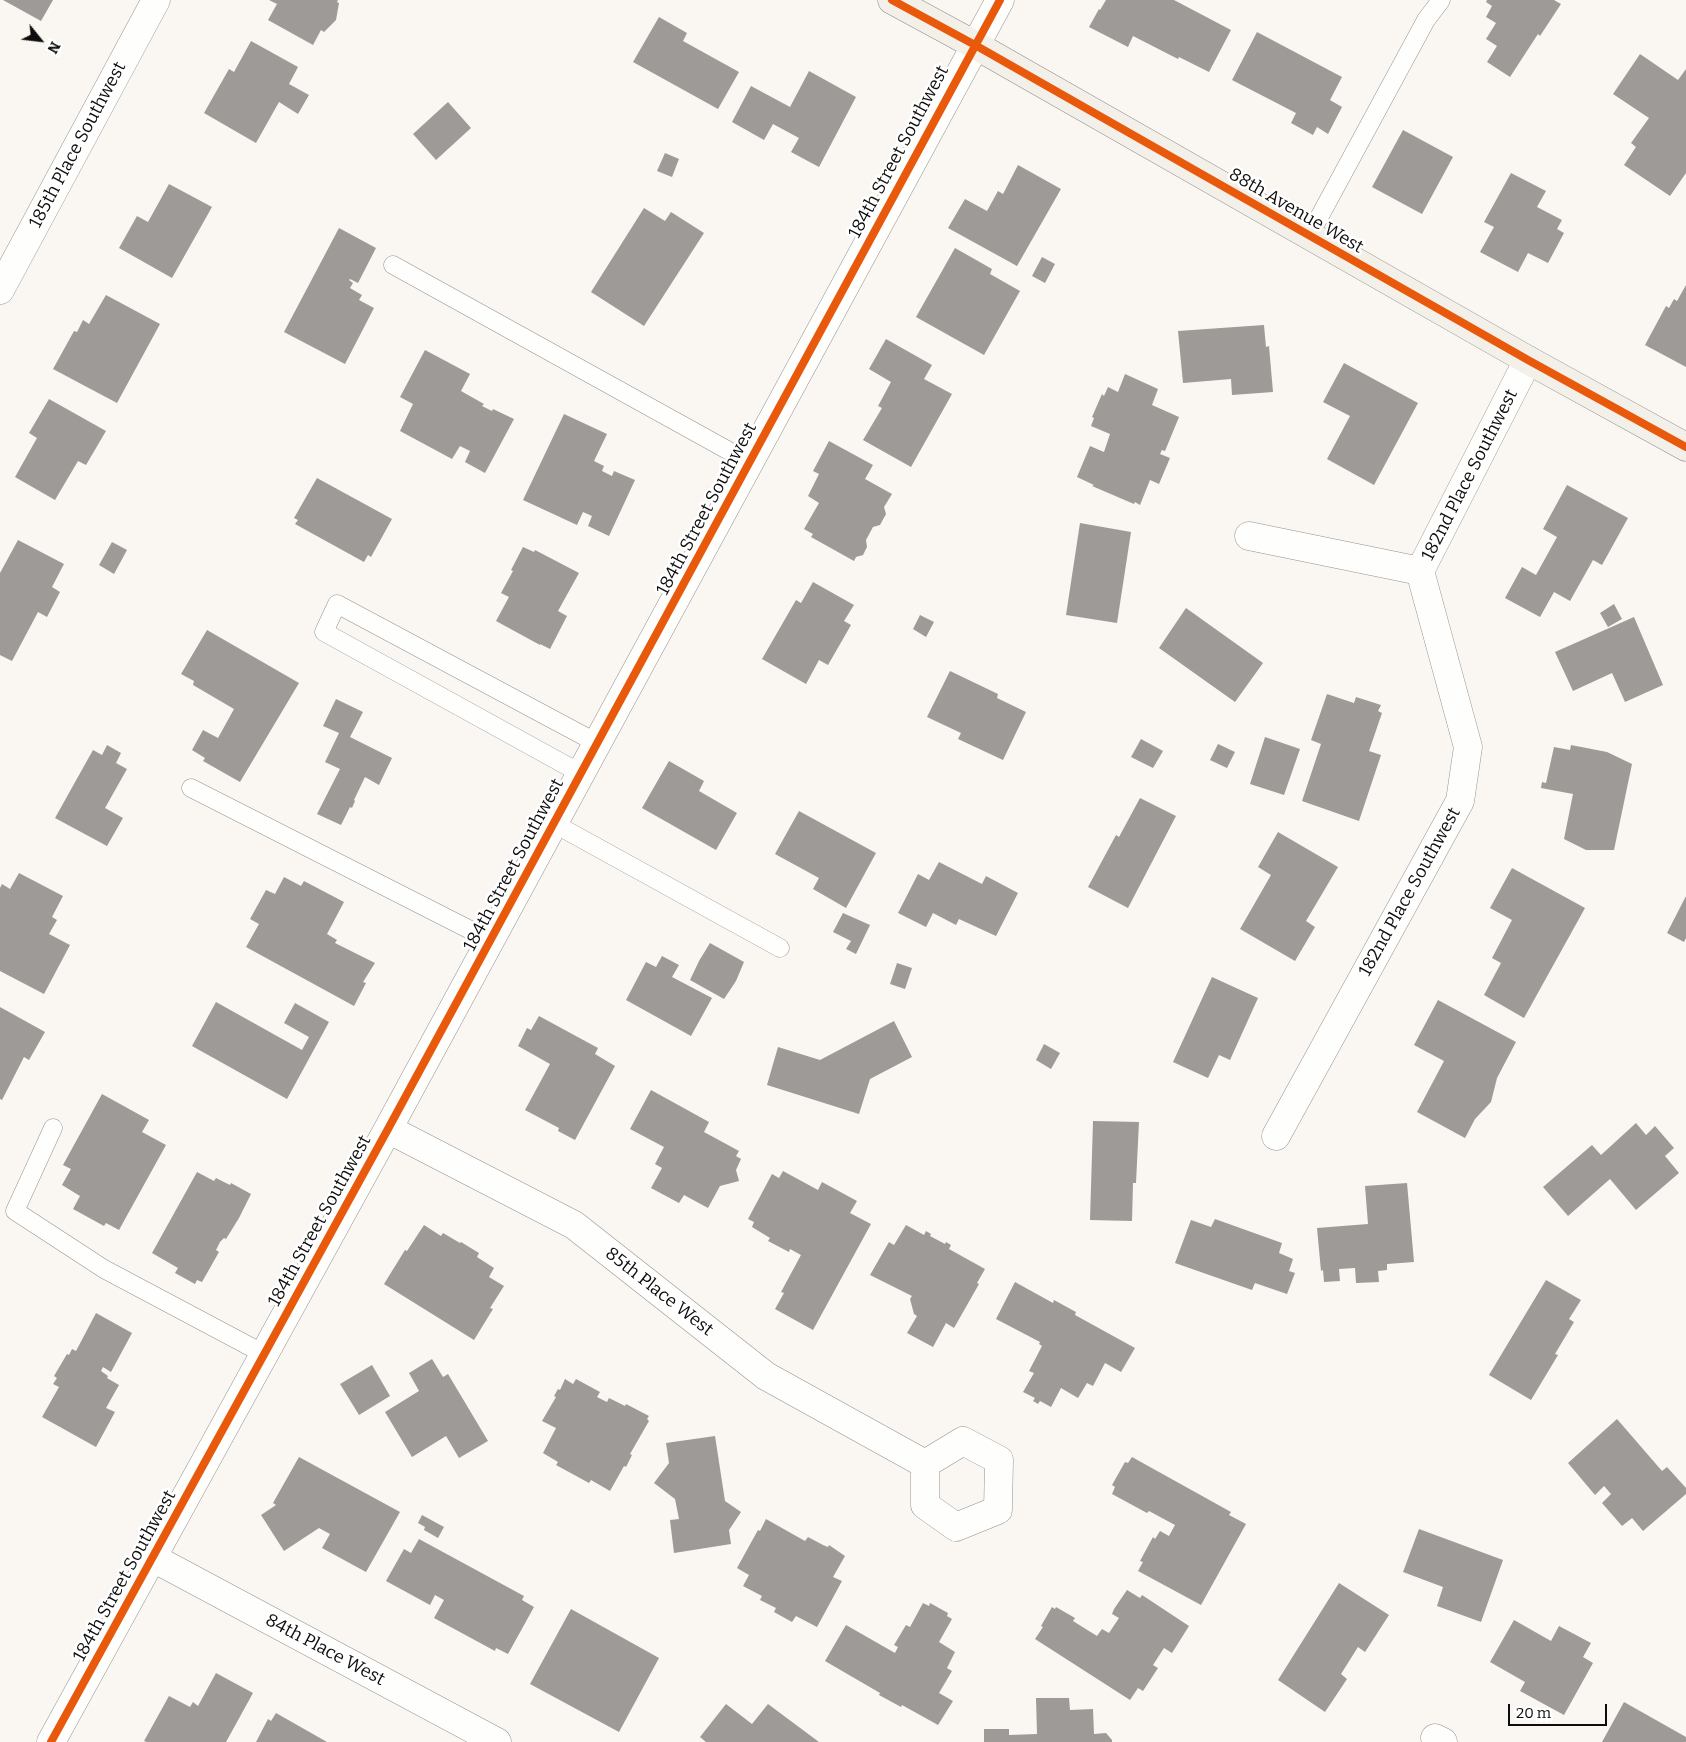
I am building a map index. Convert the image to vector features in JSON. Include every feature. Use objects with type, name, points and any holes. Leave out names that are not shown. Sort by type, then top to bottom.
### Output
[{"type":"street","name":"185th Place Southwest","points":[[0,290],[156,0]]},
{"type":"street","name":"88th Avenue West","points":[[892,0],[975,45],[1686,448]]},
{"type":"street","name":"184th Street Southwest","points":[[51,1742],[388,1128],[1000,0]]},
{"type":"street","name":"182nd Place Southwest","points":[[1276,1136],[1460,801],[1468,747],[1420,571],[1528,360]]},
{"type":"street","points":[[1249,536],[1420,571]]},
{"type":"street","name":"85th Place West","points":[[388,1128],[574,1225],[766,1376],[925,1464]]},
{"type":"street","name":"84th Place West","points":[[153,1558],[497,1742]]},
{"type":"lane","points":[[1309,236],[1422,28],[1440,0]]},
{"type":"lane","points":[[393,265],[749,462]]},
{"type":"lane","points":[[580,773],[324,632],[337,604],[597,743]]},
{"type":"lane","points":[[190,788],[490,940]]},
{"type":"lane","points":[[553,823],[780,948]]},
{"type":"lane","points":[[53,1128],[15,1211],[104,1270],[264,1354]]},
{"type":"building","points":[[3,0],[53,0],[41,21]]},
{"type":"building","points":[[269,0],[338,0],[337,2],[339,3],[336,20],[324,32],[321,30],[313,45],[268,20],[277,4]]},
{"type":"building","points":[[1106,0],[1174,0],[1231,30],[1209,72],[1179,57],[1178,59],[1133,36],[1128,47],[1089,27]]},
{"type":"building","points":[[1487,0],[1554,0],[1561,4],[1540,36],[1538,34],[1510,77],[1487,62],[1497,46],[1486,39],[1496,23],[1486,17],[1492,6],[1486,2]]},
{"type":"building","points":[[659,17],[687,33],[683,41],[739,72],[718,109],[633,62]]},
{"type":"building","points":[[1257,32],[1342,77],[1330,100],[1342,107],[1328,134],[1317,127],[1313,135],[1291,123],[1296,113],[1232,80]]},
{"type":"building","points":[[251,41],[298,67],[289,84],[309,95],[298,114],[279,102],[256,143],[204,113],[229,69],[234,72]]},
{"type":"building","points":[[1640,54],[1678,80],[1686,69],[1686,173],[1670,196],[1624,165],[1636,147],[1631,143],[1649,118],[1613,94]]},
{"type":"building","points":[[809,71],[856,97],[819,167],[791,152],[799,138],[773,124],[764,140],[732,122],[751,86],[790,107]]},
{"type":"building","points":[[448,102],[471,128],[436,160],[413,134]]},
{"type":"building","points":[[1403,130],[1453,157],[1422,214],[1372,187]]},
{"type":"building","points":[[665,153],[679,159],[672,177],[657,171]]},
{"type":"building","points":[[1018,165],[1061,189],[1017,266],[948,228],[965,199],[987,211],[998,191],[1003,194]]},
{"type":"building","points":[[1511,173],[1546,191],[1537,207],[1562,220],[1557,229],[1564,233],[1548,263],[1528,253],[1518,272],[1480,252],[1494,227],[1484,222]]},
{"type":"building","points":[[169,184],[212,207],[172,278],[119,248],[137,216],[148,222]]},
{"type":"building","points":[[644,208],[665,221],[671,212],[704,233],[644,326],[591,292]]},
{"type":"building","points":[[339,228],[376,248],[358,283],[349,280],[353,283],[350,288],[362,295],[359,300],[374,308],[345,364],[284,332]]},
{"type":"building","points":[[955,248],[992,269],[990,274],[1020,291],[984,355],[916,317]]},
{"type":"building","points":[[1042,257],[1055,264],[1045,283],[1032,276]]},
{"type":"building","points":[[1686,285],[1686,367],[1645,345],[1666,306],[1669,308],[1674,299],[1677,301]]},
{"type":"building","points":[[106,295],[160,324],[117,403],[53,369],[74,331],[77,332],[83,320],[89,324]]},
{"type":"building","points":[[1264,325],[1266,347],[1269,346],[1273,392],[1232,395],[1231,379],[1183,383],[1178,331]]},
{"type":"building","points":[[886,339],[932,365],[924,379],[952,394],[911,467],[863,440],[882,408],[878,406],[891,382],[869,369]]},
{"type":"building","points":[[425,350],[470,374],[461,391],[484,404],[482,406],[514,419],[485,473],[465,462],[470,451],[460,446],[452,459],[400,431],[413,404],[400,397]]},
{"type":"building","points":[[1344,363],[1418,403],[1374,485],[1327,459],[1350,416],[1323,402]]},
{"type":"building","points":[[1125,374],[1158,389],[1152,405],[1179,417],[1165,451],[1162,450],[1160,454],[1170,458],[1159,484],[1150,480],[1140,505],[1092,486],[1094,485],[1077,477],[1090,446],[1104,452],[1110,434],[1091,426],[1094,418],[1092,417],[1102,394],[1104,396],[1108,387],[1118,392]]},
{"type":"building","points":[[49,399],[106,431],[86,465],[78,461],[55,500],[15,477],[37,438],[29,433]]},
{"type":"building","points":[[564,414],[607,434],[594,461],[604,466],[602,471],[612,476],[614,471],[635,480],[609,536],[588,526],[592,516],[583,512],[577,525],[523,500]]},
{"type":"building","points":[[829,441],[873,465],[865,479],[892,494],[884,507],[886,514],[880,525],[873,527],[866,540],[867,547],[863,555],[856,557],[854,561],[811,537],[813,534],[804,529],[819,503],[808,496],[819,474],[813,471]]},
{"type":"building","points":[[317,478],[392,519],[371,557],[368,555],[364,562],[295,524],[298,520],[294,518]]},
{"type":"building","points":[[1567,485],[1628,518],[1602,565],[1593,560],[1570,601],[1554,592],[1540,617],[1505,598],[1522,567],[1536,575],[1557,537],[1543,529]]},
{"type":"building","points":[[1080,523],[1131,532],[1117,623],[1066,615]]},
{"type":"building","points":[[18,540],[64,564],[52,587],[60,592],[47,617],[38,612],[12,661],[0,655],[0,573]]},
{"type":"building","points":[[112,542],[127,550],[114,574],[99,565]]},
{"type":"building","points":[[523,547],[534,552],[535,550],[579,573],[558,611],[567,616],[550,649],[496,621],[509,597],[501,593]]},
{"type":"building","points":[[813,582],[854,605],[844,621],[851,625],[828,665],[819,660],[806,684],[762,659],[796,600],[801,603]]},
{"type":"building","points":[[1614,604],[1622,619],[1608,627],[1600,613]]},
{"type":"building","points":[[1186,608],[1263,663],[1235,702],[1159,648]]},
{"type":"building","points":[[920,615],[934,622],[926,637],[913,629]]},
{"type":"building","points":[[1634,617],[1663,685],[1625,702],[1612,673],[1573,691],[1555,652]]},
{"type":"building","points":[[207,630],[299,683],[240,782],[203,761],[205,758],[192,750],[203,730],[218,738],[234,709],[193,685],[194,681],[181,674]]},
{"type":"building","points":[[950,671],[998,694],[997,698],[1026,712],[1003,760],[958,739],[961,733],[927,717]]},
{"type":"building","points":[[1327,694],[1354,703],[1356,697],[1381,705],[1378,711],[1382,713],[1369,751],[1381,755],[1359,821],[1302,801],[1321,744],[1311,740]]},
{"type":"building","points":[[336,699],[363,712],[350,737],[392,758],[379,785],[365,777],[352,808],[350,807],[341,825],[317,814],[340,769],[325,762],[339,733],[323,726]]},
{"type":"building","points":[[1265,737],[1300,749],[1284,795],[1250,784]]},
{"type":"building","points":[[1141,739],[1163,751],[1153,768],[1131,757]]},
{"type":"building","points":[[1218,744],[1235,752],[1227,768],[1210,760]]},
{"type":"building","points":[[107,745],[121,753],[116,763],[127,769],[105,808],[123,818],[107,846],[55,818],[93,750],[102,755]]},
{"type":"building","points":[[1571,745],[1607,752],[1632,764],[1614,850],[1586,850],[1564,839],[1573,794],[1541,788],[1542,782],[1546,783],[1554,747],[1570,750]]},
{"type":"building","points":[[669,761],[704,781],[699,791],[737,813],[716,850],[642,808]]},
{"type":"building","points":[[1140,798],[1176,816],[1128,908],[1088,887],[1116,835],[1119,837]]},
{"type":"building","points":[[799,811],[876,853],[846,908],[813,889],[819,878],[775,854]]},
{"type":"building","points":[[1278,832],[1338,867],[1306,921],[1315,927],[1295,961],[1240,929],[1271,875],[1258,867]]},
{"type":"building","points":[[939,862],[982,884],[986,876],[1018,893],[996,936],[959,919],[956,925],[933,913],[926,927],[898,913],[918,874],[929,880]]},
{"type":"building","points":[[1512,868],[1585,908],[1524,1018],[1484,995],[1501,963],[1492,958],[1512,920],[1490,908]]},
{"type":"building","points":[[19,873],[63,896],[52,917],[57,920],[49,934],[70,945],[44,994],[0,971],[0,888],[2,884],[10,889]]},
{"type":"building","points":[[284,877],[301,886],[304,881],[344,902],[327,934],[337,940],[335,943],[375,963],[363,982],[366,983],[354,1006],[246,947],[259,924],[250,919],[266,890],[275,894]]},
{"type":"building","points":[[1686,896],[1686,938],[1684,942],[1667,933]]},
{"type":"building","points":[[843,913],[870,925],[856,954],[846,949],[851,941],[833,932]]},
{"type":"building","points":[[710,943],[744,962],[736,981],[724,999],[690,980]]},
{"type":"building","points":[[662,956],[679,965],[672,977],[712,998],[691,1036],[626,1000],[646,962],[656,967]]},
{"type":"building","points":[[897,963],[912,968],[905,989],[890,984]]},
{"type":"building","points":[[1212,977],[1258,998],[1230,1060],[1219,1055],[1208,1078],[1173,1062]]},
{"type":"building","points":[[1438,1000],[1516,1042],[1497,1078],[1491,1102],[1475,1119],[1465,1138],[1417,1112],[1444,1061],[1414,1045]]},
{"type":"building","points":[[216,1002],[302,1050],[309,1037],[284,1023],[295,1003],[329,1022],[287,1099],[192,1046]]},
{"type":"building","points":[[0,1007],[45,1032],[29,1060],[24,1057],[2,1100],[0,1099]]},
{"type":"building","points":[[539,1016],[598,1048],[595,1054],[615,1066],[575,1140],[558,1131],[559,1128],[525,1110],[550,1064],[518,1046],[527,1028],[531,1030]]},
{"type":"building","points":[[894,1021],[912,1057],[870,1079],[859,1114],[767,1085],[778,1047],[820,1060]]},
{"type":"building","points":[[1044,1044],[1060,1053],[1051,1069],[1036,1060]]},
{"type":"building","points":[[651,1090],[709,1122],[704,1132],[739,1151],[736,1156],[741,1159],[736,1170],[739,1181],[720,1186],[708,1208],[684,1195],[679,1203],[651,1188],[662,1168],[655,1164],[664,1147],[630,1129]]},
{"type":"building","points":[[102,1094],[149,1120],[142,1132],[166,1145],[119,1230],[106,1223],[104,1226],[73,1209],[80,1196],[62,1185],[71,1169],[63,1165]]},
{"type":"building","points":[[1093,1121],[1139,1122],[1136,1183],[1133,1183],[1132,1221],[1090,1220]]},
{"type":"building","points":[[1636,1123],[1646,1135],[1655,1126],[1674,1148],[1665,1156],[1679,1173],[1636,1210],[1610,1179],[1568,1216],[1543,1187],[1592,1145],[1601,1155]]},
{"type":"building","points":[[783,1171],[818,1190],[822,1182],[857,1201],[850,1213],[871,1224],[813,1330],[775,1309],[784,1293],[781,1292],[801,1255],[790,1249],[789,1252],[768,1241],[770,1238],[752,1227],[754,1222],[748,1219],[772,1174],[779,1178]]},
{"type":"building","points":[[197,1172],[214,1181],[216,1178],[230,1185],[231,1183],[251,1194],[226,1239],[224,1238],[220,1242],[216,1250],[219,1252],[202,1282],[197,1280],[195,1284],[175,1273],[178,1268],[152,1253]]},
{"type":"building","points":[[1407,1183],[1414,1262],[1387,1264],[1387,1270],[1378,1271],[1379,1282],[1356,1283],[1355,1268],[1339,1269],[1340,1281],[1324,1282],[1323,1270],[1321,1271],[1317,1228],[1368,1224],[1365,1186]]},
{"type":"building","points":[[1215,1219],[1282,1243],[1279,1253],[1293,1259],[1289,1271],[1295,1273],[1287,1294],[1255,1283],[1252,1290],[1175,1263],[1191,1220],[1211,1227]]},
{"type":"building","points":[[424,1225],[441,1236],[443,1233],[479,1253],[477,1257],[494,1268],[489,1277],[504,1286],[490,1308],[493,1309],[474,1340],[384,1284],[405,1250],[407,1251]]},
{"type":"building","points":[[906,1225],[924,1235],[926,1231],[931,1234],[930,1236],[945,1244],[946,1242],[951,1245],[949,1249],[985,1269],[977,1283],[979,1284],[954,1328],[946,1323],[933,1347],[907,1333],[917,1316],[914,1314],[910,1299],[912,1296],[870,1275],[889,1242],[894,1245]]},
{"type":"building","points":[[1546,1280],[1581,1300],[1569,1319],[1574,1322],[1555,1354],[1558,1355],[1531,1400],[1489,1375]]},
{"type":"building","points":[[1015,1282],[1053,1303],[1054,1300],[1076,1312],[1075,1315],[1135,1348],[1121,1372],[1105,1363],[1093,1386],[1087,1383],[1078,1398],[1061,1388],[1051,1407],[1040,1401],[1038,1404],[1033,1401],[1035,1398],[1023,1392],[1034,1373],[1029,1371],[1042,1346],[1039,1344],[1040,1342],[996,1319]]},
{"type":"building","points":[[96,1313],[132,1333],[111,1372],[103,1367],[101,1371],[108,1376],[107,1378],[119,1385],[106,1408],[115,1412],[96,1447],[42,1417],[59,1387],[53,1384],[57,1378],[54,1376],[67,1354],[69,1355],[72,1349],[76,1351]]},
{"type":"building","points":[[432,1359],[443,1377],[448,1374],[488,1441],[459,1458],[446,1436],[412,1457],[385,1412],[419,1391],[409,1373]]},
{"type":"building","points":[[372,1365],[390,1396],[359,1415],[340,1384]]},
{"type":"building","points":[[565,1379],[573,1384],[576,1379],[600,1392],[597,1397],[607,1402],[609,1398],[625,1406],[626,1404],[649,1416],[647,1419],[649,1421],[630,1454],[632,1455],[626,1467],[624,1466],[610,1491],[591,1480],[589,1483],[556,1465],[558,1462],[543,1453],[556,1428],[542,1421]]},
{"type":"building","points":[[1617,1419],[1662,1471],[1667,1467],[1686,1488],[1686,1494],[1643,1531],[1632,1518],[1622,1526],[1602,1503],[1611,1494],[1604,1486],[1595,1495],[1568,1463]]},
{"type":"building","points":[[715,1436],[725,1501],[741,1512],[729,1530],[731,1544],[674,1553],[670,1520],[679,1519],[675,1499],[654,1483],[669,1463],[666,1443]]},
{"type":"building","points":[[299,1457],[400,1512],[366,1572],[322,1548],[330,1534],[319,1528],[284,1551],[261,1515],[276,1505],[273,1503]]},
{"type":"building","points":[[1132,1457],[1231,1512],[1229,1515],[1246,1524],[1201,1605],[1138,1571],[1143,1562],[1140,1561],[1153,1537],[1155,1539],[1160,1531],[1169,1536],[1175,1525],[1149,1511],[1147,1513],[1112,1494],[1115,1487],[1112,1485],[1125,1462],[1128,1463]]},
{"type":"building","points":[[422,1515],[444,1527],[438,1538],[424,1530],[425,1527],[418,1523]]},
{"type":"building","points":[[766,1519],[805,1541],[808,1537],[828,1547],[829,1545],[845,1556],[833,1577],[842,1581],[817,1627],[796,1616],[792,1622],[774,1612],[776,1608],[760,1600],[762,1596],[743,1586],[749,1575],[737,1568]]},
{"type":"building","points":[[1419,1529],[1503,1560],[1481,1622],[1437,1606],[1443,1587],[1403,1572]]},
{"type":"building","points":[[419,1539],[524,1596],[522,1600],[534,1607],[508,1654],[496,1648],[495,1651],[434,1618],[444,1600],[435,1595],[430,1605],[386,1581],[404,1549],[411,1553]]},
{"type":"building","points":[[1339,1583],[1389,1615],[1365,1652],[1358,1647],[1341,1674],[1347,1679],[1325,1712],[1278,1680]]},
{"type":"building","points":[[1127,1590],[1140,1598],[1142,1595],[1189,1626],[1172,1653],[1164,1648],[1153,1665],[1158,1668],[1143,1691],[1138,1688],[1130,1700],[1035,1639],[1052,1607],[1055,1609],[1056,1607],[1075,1618],[1073,1621],[1097,1636],[1102,1629],[1109,1633],[1119,1618],[1112,1614],[1114,1609]]},
{"type":"building","points":[[923,1603],[929,1606],[930,1603],[948,1613],[947,1616],[952,1619],[939,1642],[955,1652],[947,1668],[952,1671],[939,1693],[953,1701],[938,1725],[902,1705],[901,1707],[879,1695],[880,1693],[825,1661],[846,1625],[895,1653],[898,1647],[894,1645],[906,1625],[910,1627]]},
{"type":"building","points":[[571,1609],[659,1658],[619,1732],[530,1684]]},
{"type":"building","points":[[1514,1620],[1551,1641],[1559,1626],[1591,1643],[1583,1657],[1593,1663],[1564,1715],[1520,1691],[1525,1682],[1490,1662]]},
{"type":"building","points":[[216,1673],[253,1693],[226,1742],[144,1741],[169,1696],[190,1707],[193,1702],[198,1706]]},
{"type":"building","points":[[1036,1698],[1069,1698],[1070,1710],[1093,1709],[1094,1734],[1106,1733],[1112,1742],[984,1742],[984,1729],[1009,1729],[1009,1735],[1037,1734]]},
{"type":"building","points":[[1624,1702],[1686,1737],[1686,1742],[1602,1742]]},
{"type":"building","points":[[726,1704],[752,1724],[768,1704],[819,1742],[706,1742],[700,1737]]},
{"type":"building","points":[[276,1713],[327,1742],[256,1742],[268,1719],[271,1721]]},
{"type":"cycle path","points":[[892,0],[975,45],[1528,360],[1686,447]]},
{"type":"cycle path","points":[[51,1742],[388,1129],[1000,0]]}]
